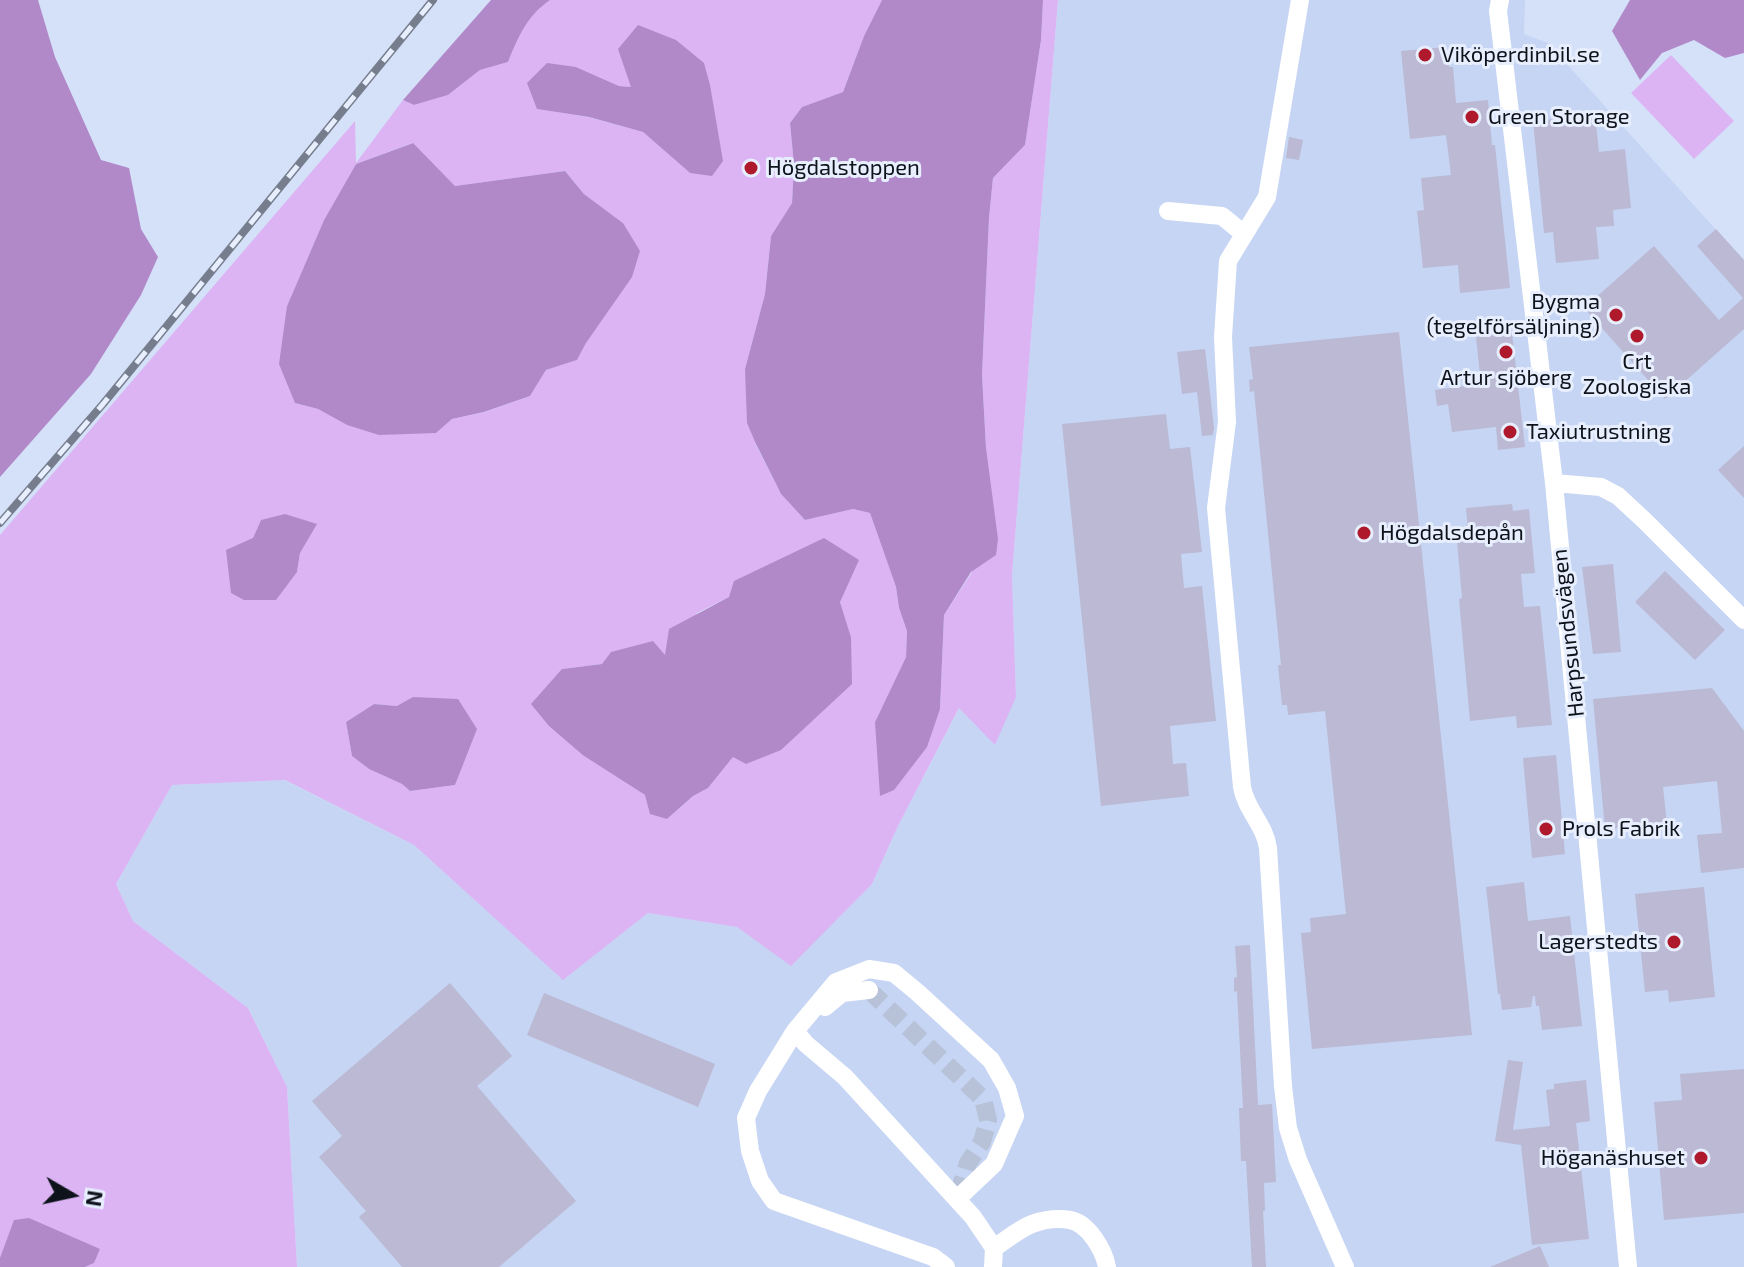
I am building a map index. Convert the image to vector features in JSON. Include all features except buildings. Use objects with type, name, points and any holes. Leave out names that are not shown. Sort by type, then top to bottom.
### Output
[{"type":"street","points":[[1300,0],[1267,197],[1228,261],[1223,337],[1227,422],[1216,508],[1242,787],[1247,806],[1267,839],[1288,1128],[1298,1160],[1345,1267]]},
{"type":"street","name":"Harpsundsvägen","points":[[1500,0],[1498,11],[1554,483],[1628,1267]]},
{"type":"street","points":[[1168,211],[1222,216],[1244,234]]},
{"type":"street","points":[[1554,483],[1601,487],[1618,496],[1744,620]]},
{"type":"street","points":[[946,1267],[933,1257],[774,1201],[760,1181],[750,1151],[746,1118],[758,1091],[795,1031],[836,982],[869,969],[894,973],[991,1060],[1007,1088],[1015,1116],[994,1164],[957,1199]]},
{"type":"street","points":[[795,1031],[842,993],[869,990]]},
{"type":"street","points":[[795,1031],[845,1077],[973,1217],[994,1248],[993,1267]]},
{"type":"street","points":[[994,1248],[1030,1225],[1051,1220],[1073,1220],[1094,1236],[1107,1267]]},
{"type":"shaded area","points":[[0,0],[38,0],[55,57],[101,160],[129,168],[141,229],[158,257],[141,295],[91,374],[0,477]]},
{"type":"shaded area","points":[[491,0],[550,0],[529,20],[508,62],[480,70],[448,95],[414,105],[403,100]]},
{"type":"shaded area","points":[[550,0],[882,0],[864,36],[843,92],[802,107],[790,123],[794,165],[792,203],[771,236],[765,294],[745,369],[756,445],[781,494],[805,520],[853,509],[870,513],[896,587],[907,631],[906,657],[875,722],[940,709],[944,615],[972,572],[986,448],[982,375],[993,178],[1025,145],[1041,40],[1043,0],[1058,0],[1012,575],[1016,697],[995,745],[959,708],[897,828],[872,884],[791,966],[737,927],[648,913],[563,980],[414,845],[285,780],[172,785],[116,884],[133,921],[248,1008],[287,1087],[297,1267],[85,1267],[94,1263],[0,1258],[0,535],[355,121],[356,163],[403,100],[414,105],[448,95],[480,70],[508,62],[524,28]],"holes":[[[576,67],[619,86],[631,87],[690,173],[643,132],[588,117],[538,109]],[[412,143],[455,186],[565,171],[584,194],[623,223],[586,343],[577,360],[546,370],[530,396],[485,412],[452,419],[436,433],[347,425],[318,409],[295,403],[287,306],[324,220],[356,164]],[[261,520],[300,553],[297,572],[253,538]],[[729,597],[840,602],[851,637],[733,757],[708,788],[693,796],[667,819],[645,795],[584,756],[562,669],[665,656],[697,613]],[[374,704],[397,706],[462,764],[455,785],[410,791],[352,756],[346,722]]]},
{"type":"shaded area","points":[[882,0],[1043,0],[1041,40],[1025,145],[993,178],[989,218],[982,375],[986,448],[998,539],[996,555],[971,572],[944,615],[940,709],[927,747],[894,790],[880,796],[875,722],[906,657],[907,631],[896,587],[870,513],[853,509],[805,520],[781,494],[747,423],[745,369],[765,294],[771,236],[792,203],[794,165],[790,123],[802,107],[843,92],[864,36]]},
{"type":"shaded area","points":[[1058,0],[1525,0],[1524,34],[1548,43],[1744,261],[1744,1267],[297,1267],[287,1087],[248,1008],[133,921],[116,884],[172,785],[284,780],[414,845],[563,979],[648,913],[737,927],[791,965],[872,884],[897,828],[960,707],[1016,697],[1012,575]]},
{"type":"shaded area","points":[[1630,0],[1744,0],[1744,53],[1725,58],[1694,40],[1662,53],[1640,80],[1612,31]]},
{"type":"shaded area","points":[[638,25],[676,40],[704,63],[723,161],[712,176],[690,173],[643,132],[589,117],[537,109],[527,83],[547,63],[576,67],[619,86],[631,87],[618,49]]},
{"type":"shaded area","points":[[1671,55],[1734,121],[1694,159],[1631,93]]},
{"type":"shaded area","points":[[413,143],[455,186],[565,171],[584,194],[623,223],[640,251],[632,277],[577,360],[546,370],[530,396],[452,419],[436,433],[379,435],[347,425],[318,409],[295,403],[279,364],[287,306],[324,220],[356,164]]},
{"type":"shaded area","points":[[285,514],[317,524],[300,553],[297,572],[276,600],[244,600],[231,593],[226,550],[253,538],[261,520]]},
{"type":"shaded area","points":[[824,538],[859,560],[840,602],[851,637],[852,684],[781,750],[746,764],[733,757],[708,788],[693,796],[667,819],[650,814],[645,795],[584,756],[549,726],[531,704],[562,669],[602,664],[611,652],[653,641],[665,655],[669,629],[729,597],[734,581]]},
{"type":"shaded area","points":[[413,697],[458,699],[477,729],[455,785],[410,791],[352,756],[346,722],[374,704],[397,706]]},
{"type":"shaded area","points":[[29,1218],[100,1249],[94,1263],[85,1267],[0,1267],[0,1258],[14,1220]]},
{"type":"tunnel","points":[[869,990],[983,1099],[988,1120],[982,1142],[968,1163],[957,1199]]},
{"type":"railway","points":[[0,523],[103,404],[433,0]]},
{"type":"place","name":"Viköperdinbil.se","points":[[1425,55]]},
{"type":"place","name":"Green Storage","points":[[1472,117]]},
{"type":"place","name":"Högdalstoppen","points":[[751,168]]},
{"type":"place","name":"Bygma (tegelförsäljning)","points":[[1616,315]]},
{"type":"place","name":"Crt Zoologiska","points":[[1637,336]]},
{"type":"place","name":"Artur sjöberg","points":[[1506,352]]},
{"type":"place","name":"Taxiutrustning","points":[[1510,432]]},
{"type":"place","name":"Högdalsdepån","points":[[1364,533]]},
{"type":"place","name":"Prols Fabrik","points":[[1546,829]]},
{"type":"place","name":"Lagerstedts","points":[[1674,942]]},
{"type":"place","name":"Höganäshuset","points":[[1701,1158]]}]
